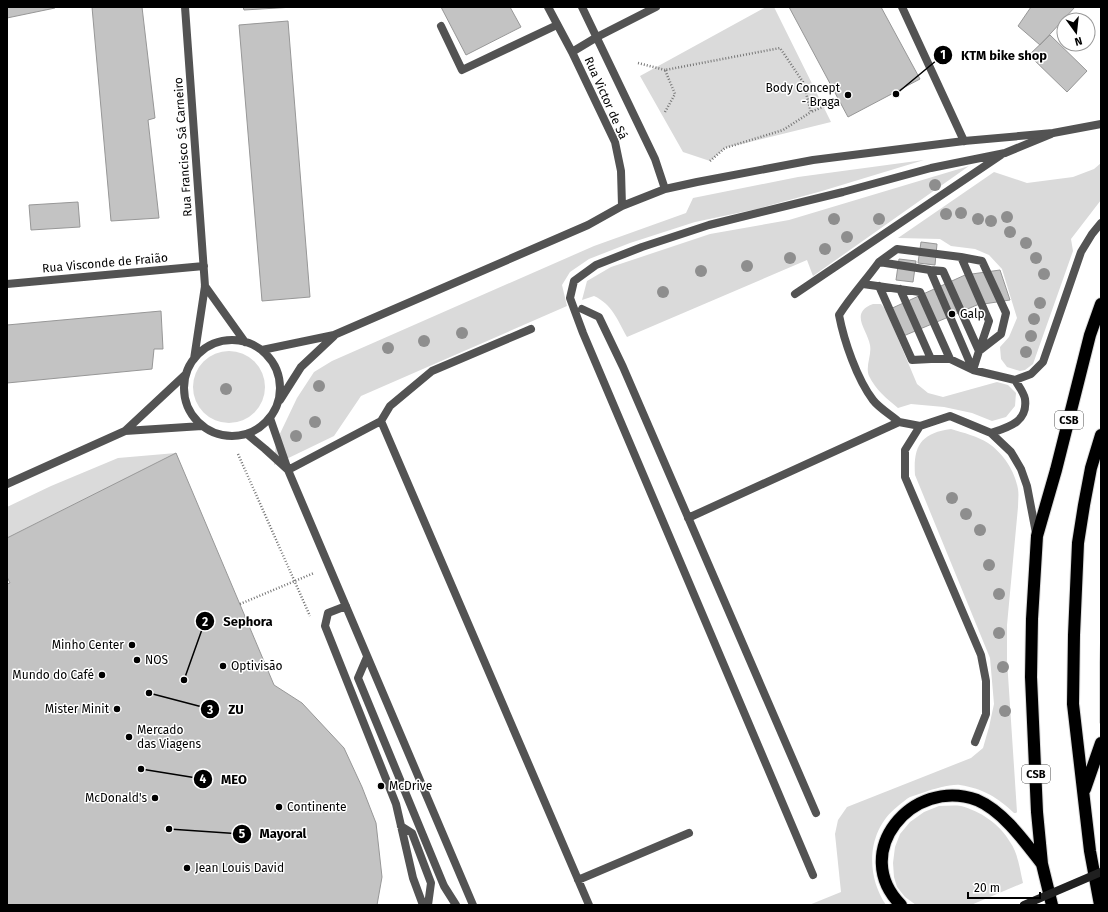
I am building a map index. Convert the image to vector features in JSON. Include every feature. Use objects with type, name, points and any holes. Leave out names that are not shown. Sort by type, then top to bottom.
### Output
[{"type":"highway","name":"CSB","points":[[1052,905],[1042,864],[1037,812],[1031,677],[1032,618],[1037,536],[1056,470],[1090,334],[1101,304]]},
{"type":"highway","points":[[1100,905],[1090,851],[1073,704],[1078,543],[1084,505],[1101,435]]},
{"type":"highway","points":[[1084,794],[1101,743]]},
{"type":"highway","points":[[902,905],[892,896],[885,881],[882,863],[884,847],[891,828],[904,813],[920,803],[938,797],[957,795],[977,800],[997,813],[1017,831],[1042,864]]},
{"type":"street","name":"Rua Francisco Sá Carneiro","points":[[185,7],[205,286],[194,359]]},
{"type":"street","name":"Rua Victor de Sá","points":[[548,7],[572,52],[615,142],[621,171],[622,206]]},
{"type":"street","name":"Rua Victor de Sá","points":[[582,7],[655,159],[664,189]]},
{"type":"street","points":[[572,52],[597,37],[656,7]]},
{"type":"street","points":[[902,7],[964,141]]},
{"type":"street","points":[[441,26],[462,70],[557,25]]},
{"type":"street","points":[[262,350],[334,336],[588,225],[622,206],[664,189],[813,160],[964,141],[1053,133],[1101,124]]},
{"type":"street","points":[[813,875],[583,333],[570,298],[574,281],[596,265],[642,247],[709,226],[931,168],[1004,153],[1053,133]]},
{"type":"street","points":[[795,294],[1004,153]]},
{"type":"street","points":[[879,286],[912,360],[950,359],[973,370],[1015,380],[1031,374],[1043,362],[1081,252],[1101,223]]},
{"type":"street","points":[[979,351],[1001,334],[1006,313],[982,261],[897,249],[879,262],[863,284],[850,297],[838,315],[842,331],[861,382],[874,401],[899,422],[920,426],[950,416],[991,433],[1010,452],[1021,469],[1027,486],[1037,536]]},
{"type":"street","points":[[961,257],[989,321],[973,370]]},
{"type":"street","points":[[879,262],[943,271],[979,351]]},
{"type":"street","name":"Rua Visconde de Fraião","points":[[7,284],[204,266]]},
{"type":"street","points":[[930,270],[973,370]]},
{"type":"street","points":[[863,284],[920,292],[950,359]]},
{"type":"street","points":[[205,286],[245,342]]},
{"type":"street","points":[[900,289],[931,359]]},
{"type":"street","points":[[582,309],[599,317],[623,367],[816,812]]},
{"type":"street","points":[[288,470],[381,421],[390,406],[432,371],[531,329]]},
{"type":"street","points":[[185,375],[184,389],[186,403],[192,416],[202,426],[219,435],[233,436],[247,434],[260,428],[270,418],[301,366],[334,336]]},
{"type":"street","points":[[7,484],[125,431],[185,375],[194,359],[204,349],[217,343],[231,340],[245,342],[262,350],[272,360],[278,373],[280,387],[279,402]]},
{"type":"street","points":[[991,433],[1012,426],[1024,414],[1025,398],[1015,380]]},
{"type":"street","points":[[270,418],[288,470],[473,905]]},
{"type":"street","points":[[381,421],[589,905]]},
{"type":"street","points":[[688,518],[899,422]]},
{"type":"street","points":[[125,431],[202,426]]},
{"type":"street","points":[[920,426],[905,450],[905,477],[981,655],[986,681],[986,714],[975,742]]},
{"type":"street","points":[[247,434],[266,449],[288,470]]},
{"type":"street","points":[[346,606],[328,613],[324,626],[396,804],[413,878],[423,905]]},
{"type":"street","points":[[367,657],[358,678],[444,886],[456,905]]},
{"type":"street","points":[[401,826],[412,833],[431,883],[428,905]]},
{"type":"street","points":[[578,880],[689,833]]},
{"type":"street","points":[[1024,905],[1101,872]]},
{"type":"path","points":[[638,63],[665,70],[780,48],[803,82],[811,112]]},
{"type":"path","points":[[665,70],[675,94],[665,112]]},
{"type":"path","points":[[710,161],[725,148],[783,130],[811,112],[831,103]]},
{"type":"path","points":[[238,454],[312,622]]},
{"type":"path","points":[[240,604],[295,582],[329,566]]},
{"type":"shaded area","points":[[766,7],[774,7],[831,122],[725,148],[710,161],[683,152],[640,76]]},
{"type":"shaded area","points":[[924,160],[757,209],[695,222],[630,243],[589,259],[570,272],[562,285],[567,306],[361,396],[334,436],[274,465],[276,442],[297,398],[314,372],[332,361],[594,246],[686,213],[693,198],[798,177]]},
{"type":"shaded area","points":[[1101,163],[1101,200],[1071,239],[1073,251],[1033,364],[1025,370],[1020,371],[1007,367],[1001,359],[1000,347],[1009,337],[1017,318],[1002,269],[989,255],[975,249],[951,246],[940,239],[898,238],[994,172],[1027,183],[1073,177],[1094,169]]},
{"type":"shaded area","points":[[969,166],[813,276],[807,260],[627,337],[610,308],[600,299],[594,296],[582,300],[587,281],[611,267],[710,234],[789,220]]},
{"type":"shaded area","points":[[873,304],[881,304],[886,310],[917,384],[928,393],[943,397],[997,382],[1008,385],[1016,393],[1015,406],[1006,417],[992,421],[972,413],[944,407],[911,404],[898,408],[878,390],[868,372],[870,345],[861,322],[861,317],[862,312]]},
{"type":"shaded area","points":[[229,351],[249,357],[259,367],[265,387],[259,407],[249,417],[229,423],[209,417],[199,407],[193,387],[199,367],[209,357]]},
{"type":"shaded area","points":[[951,429],[979,438],[999,452],[1008,463],[1018,489],[1018,507],[1007,625],[1007,660],[1017,812],[1014,813],[990,794],[960,785],[942,787],[910,797],[888,816],[880,827],[872,853],[872,866],[875,880],[879,893],[886,905],[809,905],[841,892],[835,834],[838,820],[847,807],[971,758],[983,748],[994,704],[990,658],[915,475],[916,456],[921,443],[932,434]]},
{"type":"shaded area","points":[[176,453],[7,538],[7,507],[51,486],[118,458]]},
{"type":"shaded area","points":[[1101,622],[1101,721],[1099,724],[1099,663]]},
{"type":"shaded area","points":[[939,806],[961,806],[968,808],[989,819],[1001,829],[1013,846],[1023,883],[971,905],[916,905],[905,897],[897,887],[894,877],[893,863],[895,847],[900,834],[910,822],[924,812]]},
{"type":"building","points":[[7,7],[55,7],[55,8],[7,18]]},
{"type":"building","points":[[92,7],[142,7],[155,118],[148,120],[159,218],[111,221]]},
{"type":"building","points":[[243,7],[294,7],[244,10]]},
{"type":"building","points":[[441,7],[510,7],[521,27],[466,55]]},
{"type":"building","points":[[789,7],[881,7],[920,79],[848,117]]},
{"type":"building","points":[[1031,7],[1075,7],[1070,12],[1056,12],[1056,28],[1040,45],[1018,26]]},
{"type":"building","points":[[288,21],[310,297],[262,301],[239,25]]},
{"type":"building","points":[[1050,35],[1056,41],[1056,52],[1067,52],[1087,71],[1067,92],[1029,55]]},
{"type":"building","points":[[78,202],[80,227],[31,230],[29,205]]},
{"type":"building","points":[[921,242],[937,244],[935,265],[918,263]]},
{"type":"building","points":[[899,259],[916,261],[913,282],[896,280]]},
{"type":"building","points":[[1000,270],[1010,300],[977,305],[901,337],[888,310],[965,275]]},
{"type":"building","points":[[161,311],[163,349],[154,349],[152,369],[7,383],[7,325]]},
{"type":"building","name":"Minho Center","points":[[176,453],[274,685],[302,703],[344,748],[362,787],[376,823],[382,877],[377,905],[7,905],[7,584],[10,583],[7,577],[7,538]]},
{"type":"place","name":"KTM bike shop","points":[[896,94]]},
{"type":"place","name":"Body Concept - Braga","points":[[848,95]]},
{"type":"place","name":"Galp","points":[[952,314]]},
{"type":"place","name":"Minho Center","points":[[132,645]]},
{"type":"place","name":"NOS","points":[[137,660]]},
{"type":"place","name":"Optivisão","points":[[223,666]]},
{"type":"place","name":"Mundo do Café","points":[[102,675]]},
{"type":"place","name":"Sephora","points":[[184,680]]},
{"type":"place","name":"ZU","points":[[149,693]]},
{"type":"place","name":"Mister Minit","points":[[117,709]]},
{"type":"place","name":"Mercado das Viagens","points":[[129,737]]},
{"type":"place","name":"MEO","points":[[141,769]]},
{"type":"place","name":"McDrive","points":[[381,786]]},
{"type":"place","name":"McDonald's","points":[[155,798]]},
{"type":"place","name":"Continente","points":[[279,807]]},
{"type":"place","name":"Mayoral","points":[[169,829]]},
{"type":"place","name":"Jean Louis David","points":[[187,868]]}]
